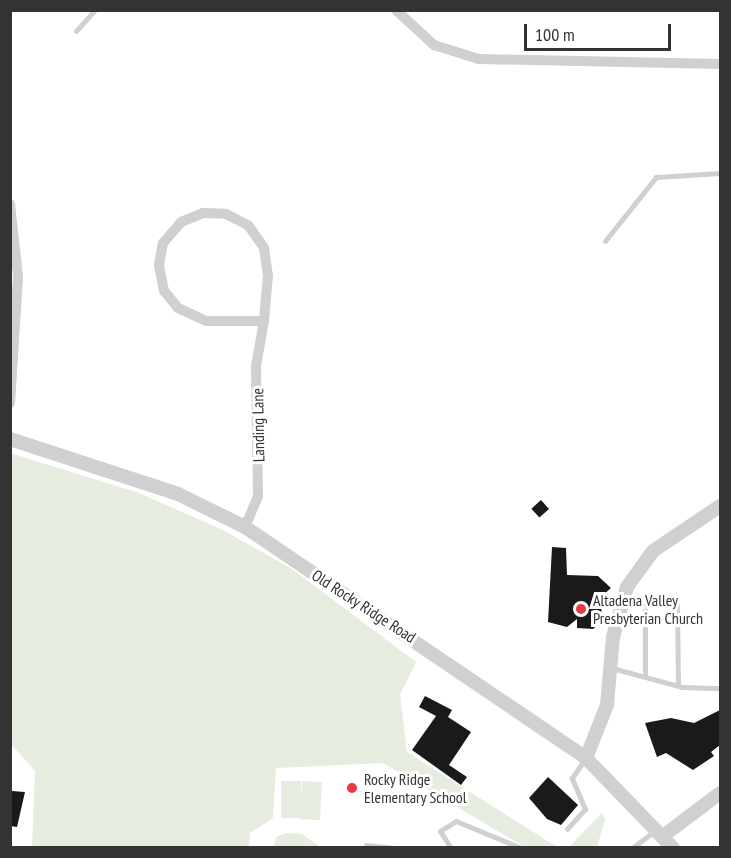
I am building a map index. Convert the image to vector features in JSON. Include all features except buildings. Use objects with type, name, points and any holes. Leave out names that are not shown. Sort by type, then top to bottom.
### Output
[{"type":"street","points":[[398,11],[435,45],[479,59],[720,64]]},
{"type":"street","points":[[10,204],[18,277],[10,403]]},
{"type":"street","name":"Landing Lane","points":[[245,527],[258,498],[256,366],[264,321],[268,275],[264,248],[248,225],[215,213],[181,222],[163,243],[159,265],[164,291],[178,308],[206,321],[264,321]]},
{"type":"street","name":"Old Rocky Ridge Road","points":[[10,439],[178,494],[245,527],[586,758],[673,848]]},
{"type":"street","points":[[586,758],[606,705],[618,609],[637,571],[680,529],[720,506]]},
{"type":"street","points":[[660,832],[720,793]]},
{"type":"lane","points":[[76,31],[95,10]]},
{"type":"lane","points":[[605,241],[656,177],[720,173]]},
{"type":"lane","points":[[645,676],[645,604],[677,604],[678,685]]},
{"type":"lane","points":[[610,668],[678,685],[720,688]]},
{"type":"lane","points":[[567,829],[585,809],[572,778],[586,758]]},
{"type":"lane","points":[[451,848],[440,831],[456,821],[521,848]]},
{"type":"lane","points":[[632,848],[660,832]]},
{"type":"lane","points":[[366,845],[393,848]]},
{"type":"shaded area","points":[[10,453],[139,493],[223,530],[292,569],[416,662],[400,695],[407,752],[557,847],[525,847],[383,763],[276,768],[273,818],[250,833],[249,847],[32,847],[35,771],[11,744]]},
{"type":"shaded area","points":[[281,781],[301,781],[301,818],[281,818]]},
{"type":"shaded area","points":[[302,781],[322,782],[320,820],[300,819]]},
{"type":"shaded area","points":[[602,813],[605,820],[597,847],[569,847]]},
{"type":"shaded area","points":[[286,833],[302,834],[320,847],[273,847],[276,837]]},
{"type":"place","name":"Altadena Valley Presbyterian Church","points":[[581,609]]},
{"type":"place","name":"Rocky Ridge Elementary School","points":[[352,788]]}]
